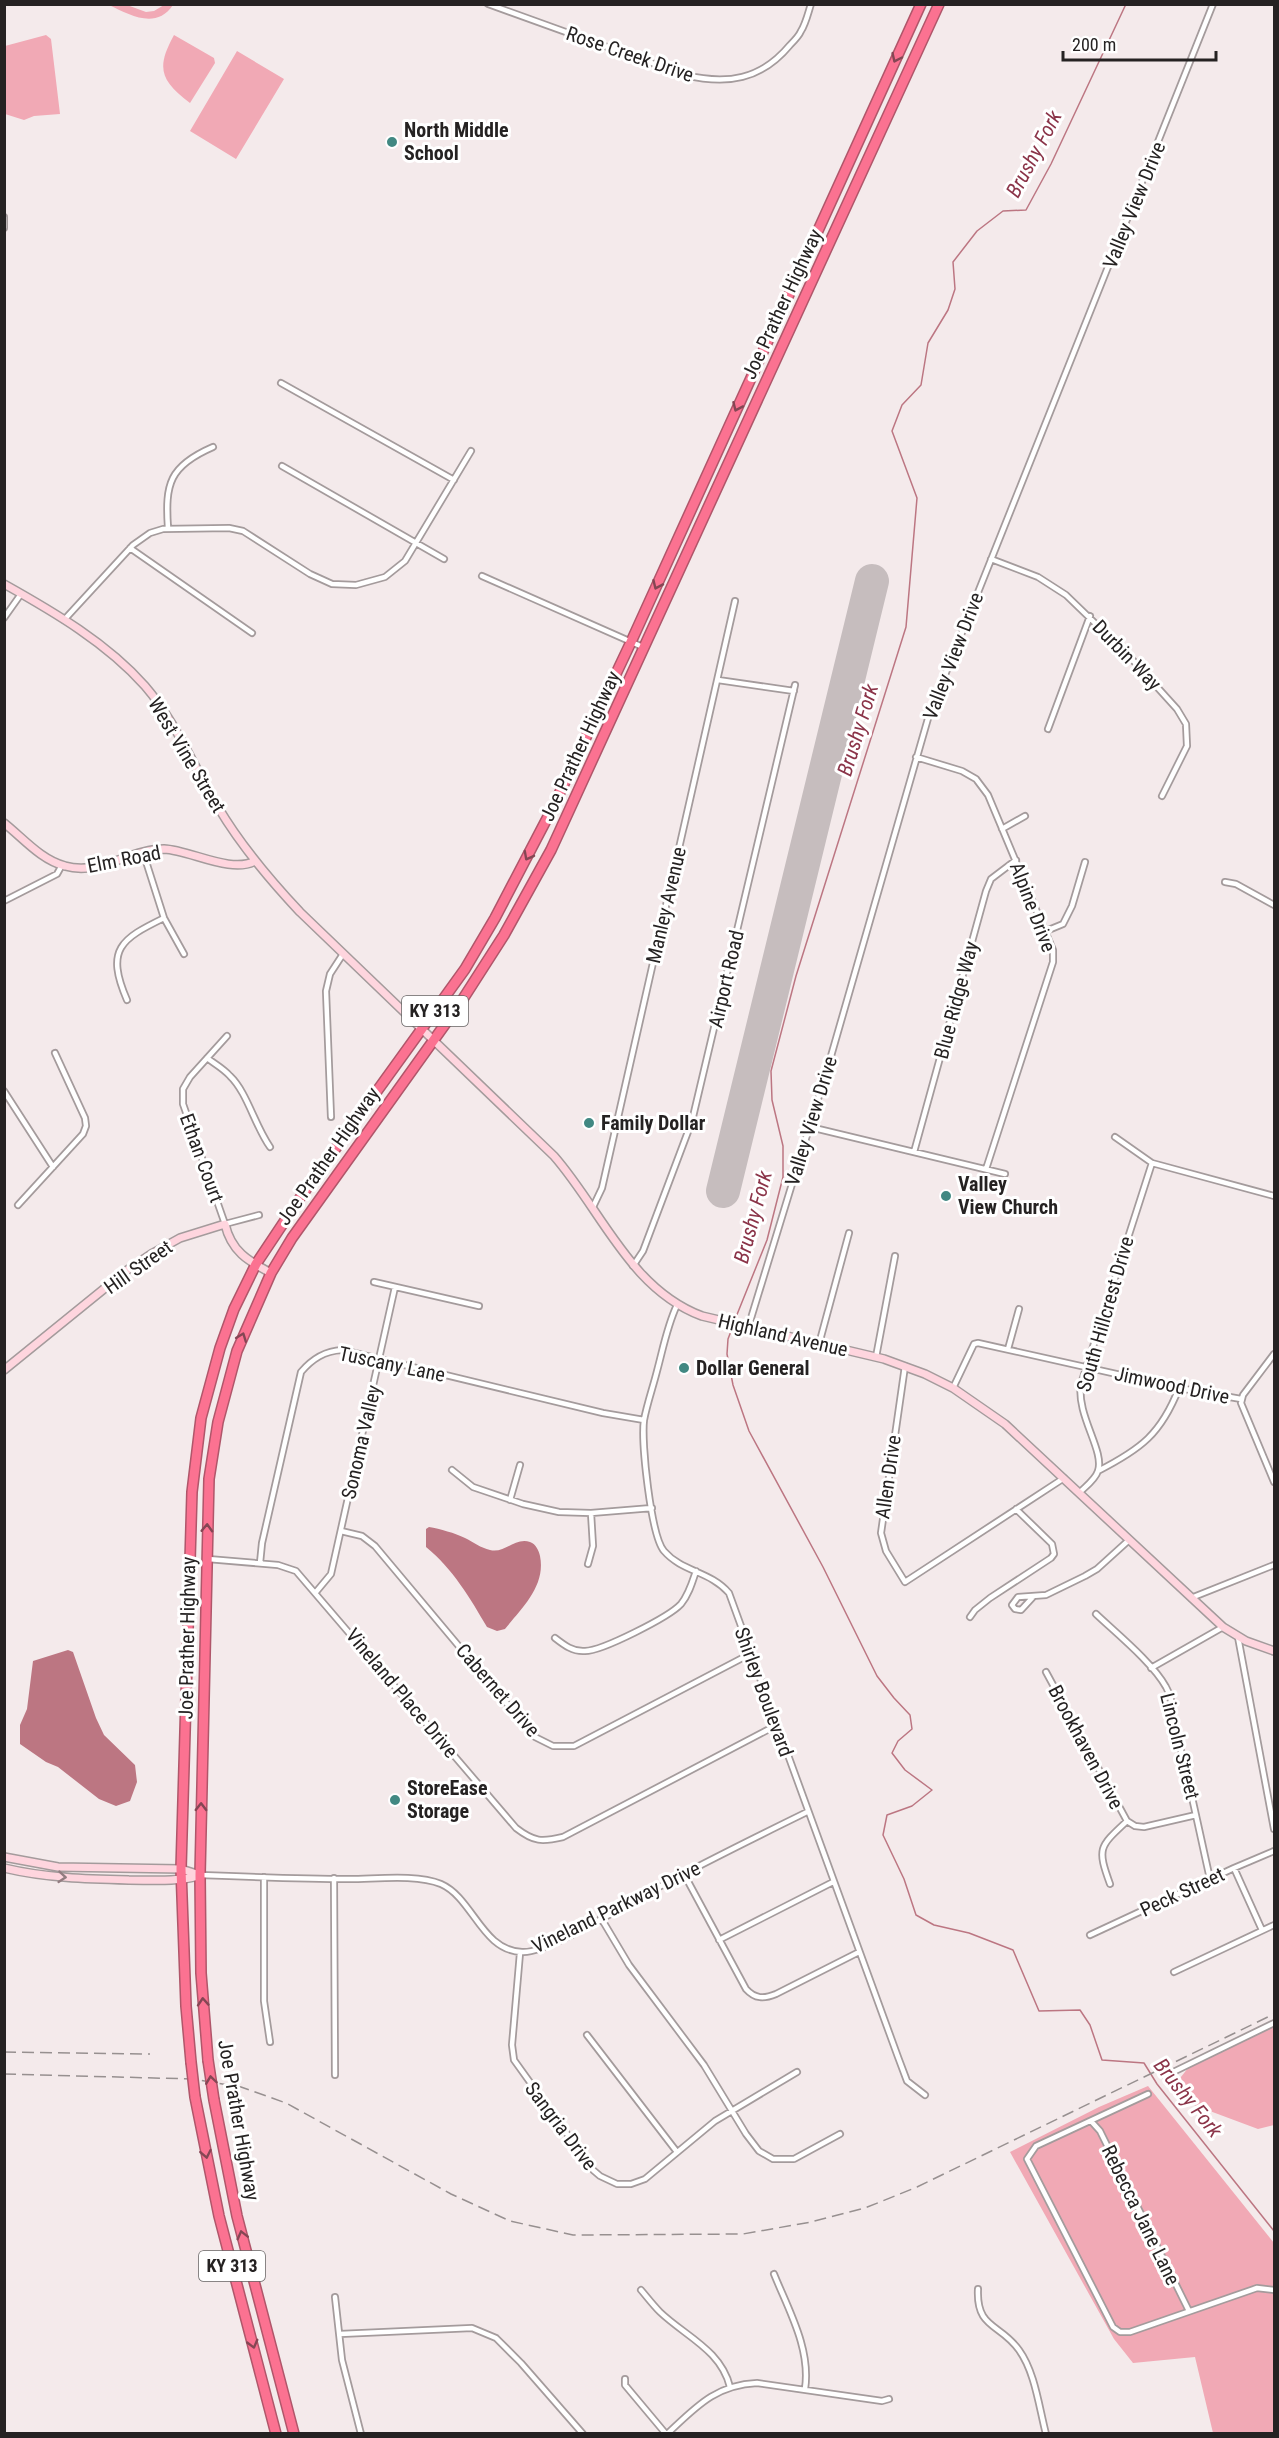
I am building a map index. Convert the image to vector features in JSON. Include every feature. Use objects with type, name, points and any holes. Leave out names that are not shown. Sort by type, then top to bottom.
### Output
[{"type":"highway","name":"Joe Prather Highway","points":[[276,2433],[219,2216],[195,2097],[186,2006],[181,1869],[192,1492],[196,1450],[206,1397],[234,1309],[256,1264],[302,1195],[465,969],[495,918],[553,807],[631,642],[921,4]]},
{"type":"highway","name":"Joe Prather Highway","points":[[294,2433],[237,2216],[208,2060],[201,1973],[200,1875],[206,1559],[209,1479],[220,1413],[240,1342],[272,1273],[308,1214],[434,1041],[482,970],[535,880],[576,798],[939,4]]},
{"type":"main road","name":"West Vine Street","points":[[4,584],[64,620],[119,660],[150,692],[181,738],[235,835],[282,894],[343,954]]},
{"type":"main road","name":"Elm Road","points":[[4,823],[41,854],[62,866],[75,868],[94,867],[143,852],[165,849],[243,865],[255,861]]},
{"type":"main road","name":"Highland Avenue","points":[[343,954],[554,1156],[593,1207],[633,1266],[655,1289],[677,1305],[702,1316],[876,1357],[905,1366],[953,1388],[1005,1424],[1223,1627],[1238,1637],[1275,1651]]},
{"type":"main road","points":[[225,1224],[233,1246],[242,1256],[272,1273]]},
{"type":"main road","name":"Hill Street","points":[[4,1370],[135,1265],[180,1238],[225,1224]]},
{"type":"main road","points":[[4,1857],[58,1867],[181,1869],[200,1875]]},
{"type":"main road","points":[[4,1868],[38,1875],[85,1879],[181,1880],[200,1875]]},
{"type":"street","name":"Rose Creek Drive","points":[[488,4],[685,75],[705,80],[734,80],[761,71],[777,61],[801,32],[811,4]]},
{"type":"street","name":"Valley View Drive","points":[[744,1327],[810,1127],[916,757],[937,693],[1213,4]]},
{"type":"street","points":[[4,217],[4,228]]},
{"type":"street","points":[[281,383],[454,480]]},
{"type":"street","points":[[168,528],[168,492],[172,476],[198,455],[213,447]]},
{"type":"street","points":[[64,620],[130,548],[150,533],[168,528],[229,528],[243,531],[310,574],[340,585],[363,584],[385,577],[401,566],[471,451]]},
{"type":"street","points":[[282,466],[444,559]]},
{"type":"street","points":[[130,548],[252,633]]},
{"type":"street","name":"Durbin Way","points":[[991,560],[1045,580],[1090,616],[1178,709],[1186,724],[1187,746],[1162,796]]},
{"type":"street","points":[[482,576],[645,648]]},
{"type":"street","points":[[4,618],[21,594]]},
{"type":"street","name":"Manley Avenue","points":[[593,1207],[602,1188],[735,601]]},
{"type":"street","points":[[1048,729],[1090,616]]},
{"type":"street","points":[[718,680],[794,691]]},
{"type":"street","name":"Airport Road","points":[[633,1266],[643,1251],[692,1121],[795,685]]},
{"type":"street","name":"Alpine Drive","points":[[916,757],[962,771],[976,779],[988,795],[1053,950],[1053,962],[986,1168]]},
{"type":"street","points":[[1002,829],[1025,816]]},
{"type":"street","points":[[143,852],[165,918],[183,954]]},
{"type":"street","name":"Blue Ridge Way","points":[[914,1152],[986,891],[991,879],[1016,860]]},
{"type":"street","points":[[1046,931],[1063,924],[1072,906],[1085,862]]},
{"type":"street","points":[[4,901],[57,874],[62,866]]},
{"type":"street","points":[[1225,882],[1236,884],[1275,904]]},
{"type":"street","points":[[127,1000],[119,981],[118,952],[135,932],[165,918]]},
{"type":"street","points":[[332,1117],[327,985],[330,974],[343,954]]},
{"type":"street","name":"Ethan Court","points":[[225,1224],[183,1104],[183,1089],[190,1077],[227,1036]]},
{"type":"street","points":[[18,1205],[83,1134],[86,1126],[85,1118],[55,1053]]},
{"type":"street","points":[[207,1058],[231,1076],[243,1094],[259,1132],[270,1147]]},
{"type":"street","points":[[4,1091],[52,1167]]},
{"type":"street","points":[[810,1127],[1005,1174]]},
{"type":"street","points":[[1115,1137],[1152,1163],[1275,1196]]},
{"type":"street","name":"South Hillcrest Drive","points":[[1098,1471],[1098,1453],[1083,1415],[1080,1399],[1086,1366],[1152,1163]]},
{"type":"street","points":[[225,1224],[258,1215]]},
{"type":"street","points":[[819,1344],[849,1233]]},
{"type":"street","points":[[876,1357],[895,1256]]},
{"type":"street","points":[[374,1282],[480,1306]]},
{"type":"street","name":"Sonoma Valley","points":[[316,1592],[331,1574],[395,1287]]},
{"type":"street","name":"Shirley Boulevard","points":[[677,1305],[665,1341],[645,1420],[645,1450],[656,1534],[663,1550],[677,1563],[719,1581],[729,1593],[907,2081],[925,2095]]},
{"type":"street","points":[[1008,1349],[1019,1309]]},
{"type":"street","name":"Jimwood Drive","points":[[953,1388],[974,1344],[978,1343],[1179,1388],[1241,1399]]},
{"type":"street","name":"Tuscany Lane","points":[[260,1563],[262,1543],[301,1372],[309,1363],[332,1351],[342,1350],[603,1413],[645,1420]]},
{"type":"street","points":[[1275,1354],[1241,1399],[1275,1482]]},
{"type":"street","name":"Allen Drive","points":[[905,1366],[881,1533],[886,1551],[905,1582],[1016,1509]]},
{"type":"street","points":[[1079,1492],[1098,1471],[1128,1455],[1149,1440],[1167,1415],[1179,1388]]},
{"type":"street","points":[[510,1500],[520,1465]]},
{"type":"street","points":[[452,1470],[473,1487],[510,1500],[559,1512],[591,1513],[652,1508]]},
{"type":"street","points":[[970,1617],[980,1606],[1054,1554],[1054,1548],[1048,1540],[1016,1509],[1064,1478]]},
{"type":"street","points":[[588,1564],[593,1546],[591,1513]]},
{"type":"street","name":"Cabernet Drive","points":[[341,1531],[362,1536],[375,1546],[535,1737],[553,1746],[574,1746],[750,1654]]},
{"type":"street","points":[[1033,1597],[1046,1595],[1093,1572],[1129,1540]]},
{"type":"street","name":"Vineland Place Drive","points":[[206,1559],[278,1565],[296,1571],[516,1828],[528,1837],[544,1841],[563,1837],[777,1725]]},
{"type":"street","points":[[1190,1598],[1275,1564]]},
{"type":"street","points":[[555,1638],[568,1648],[583,1652],[599,1649],[671,1613],[689,1592],[696,1571]]},
{"type":"street","name":"Lincoln Street","points":[[1096,1614],[1151,1668],[1163,1682],[1170,1696],[1175,1728],[1190,1781],[1210,1879]]},
{"type":"street","points":[[1151,1668],[1223,1627]]},
{"type":"street","points":[[1238,1637],[1275,1829]]},
{"type":"street","name":"Brookhaven Drive","points":[[1046,1672],[1127,1821],[1144,1827],[1196,1815]]},
{"type":"street","name":"Vineland Parkway Drive","points":[[200,1875],[397,1879],[440,1884],[451,1890],[495,1941],[502,1947],[520,1953],[540,1949],[807,1812]]},
{"type":"street","points":[[1110,1884],[1102,1861],[1103,1848],[1110,1837],[1127,1821]]},
{"type":"street","name":"Peck Street","points":[[1090,1935],[1275,1851]]},
{"type":"street","points":[[1234,1868],[1262,1930]]},
{"type":"street","points":[[684,1874],[746,1989],[757,1998],[769,1997],[783,1991],[859,1952]]},
{"type":"street","points":[[264,1877],[264,2001],[270,2042]]},
{"type":"street","points":[[334,1878],[335,2075]]},
{"type":"street","points":[[719,1940],[834,1882]]},
{"type":"street","points":[[601,1918],[629,1965],[704,2065],[753,2144],[764,2155],[785,2160],[799,2158],[840,2134]]},
{"type":"street","points":[[1174,1972],[1275,1925]]},
{"type":"street","name":"Sangria Drive","points":[[520,1953],[512,2045],[513,2060],[593,2170],[609,2181],[617,2184],[631,2184],[645,2179],[716,2121],[797,2072]]},
{"type":"street","points":[[1165,2076],[1275,2023]]},
{"type":"street","points":[[587,2035],[677,2152]]},
{"type":"street","points":[[1148,2094],[1036,2146],[1027,2159],[1113,2327],[1120,2332],[1130,2332],[1257,2288],[1275,2290]]},
{"type":"street","name":"Rebecca Jane Lane","points":[[1091,2121],[1100,2131],[1189,2311]]},
{"type":"street","points":[[774,2274],[806,2354],[805,2390]]},
{"type":"street","points":[[978,2289],[977,2304],[981,2315],[1011,2340],[1022,2355],[1034,2387],[1046,2433]]},
{"type":"street","points":[[641,2290],[659,2311],[712,2353],[726,2372],[730,2387]]},
{"type":"street","points":[[335,2297],[342,2360],[361,2433]]},
{"type":"street","points":[[340,2334],[472,2328],[496,2338],[582,2433]]},
{"type":"street","points":[[625,2379],[625,2385],[637,2401],[666,2433],[717,2391],[730,2387],[757,2383],[882,2402],[889,2399]]},
{"type":"shaded area","points":[[109,5],[127,5],[146,12],[154,11],[164,5],[173,5],[166,13],[151,19],[125,13]]},
{"type":"shaded area","points":[[46,35],[51,39],[60,114],[34,116],[24,120],[5,114],[5,46]]},
{"type":"shaded area","points":[[174,35],[214,58],[215,63],[190,103],[172,87],[164,73],[165,56]]},
{"type":"shaded area","points":[[237,51],[284,79],[236,159],[190,131]]},
{"type":"shaded area","points":[[429,1527],[457,1534],[495,1551],[525,1541],[536,1546],[540,1554],[541,1567],[536,1587],[525,1605],[505,1629],[497,1631],[487,1627],[453,1574],[426,1547],[426,1529]]},
{"type":"shaded area","points":[[68,1650],[73,1652],[104,1735],[135,1765],[137,1782],[130,1801],[116,1806],[99,1799],[58,1767],[46,1762],[20,1744],[20,1725],[27,1709],[33,1661]]},
{"type":"shaded area","points":[[1274,2023],[1274,2125],[1258,2129],[1191,2104],[1177,2082],[1192,2063]]},
{"type":"shaded area","points":[[1148,2086],[1274,2243],[1274,2433],[1213,2433],[1195,2357],[1133,2363],[1114,2339],[1010,2152],[1099,2107]]},
{"type":"waterway","name":"Brushy Fork","points":[[734,1322],[767,1240],[783,1177],[783,1146],[772,1100],[771,1071],[796,976],[906,627],[917,498],[892,431],[902,405],[921,385],[928,343],[948,310],[955,289],[953,262],[977,231],[1003,211],[1026,210],[1051,164],[1126,4]]},
{"type":"waterway","name":"Brushy Fork","points":[[733,1326],[728,1339],[727,1354],[733,1385],[749,1431],[823,1567],[877,1676],[910,1715],[912,1729],[898,1741],[892,1753],[905,1770],[932,1790],[912,1806],[887,1815],[883,1835],[904,1879],[916,1915],[934,1925],[969,1933],[1013,1950],[1039,2011],[1080,2010],[1090,2025],[1102,2060],[1144,2063],[1157,2084],[1274,2231]]},
{"type":"runway","points":[[723,1191],[872,581]]},
{"type":"railway","points":[[4,2074],[193,2079],[241,2087],[286,2103],[451,2194],[510,2221],[573,2235],[743,2234],[811,2222],[865,2208],[917,2187],[1274,2014]]},
{"type":"railway","points":[[4,2052],[150,2054]]},
{"type":"place","name":"North Middle School","points":[[392,142]]},
{"type":"place","name":"Family Dollar","points":[[589,1123]]},
{"type":"place","name":"Valley View Church","points":[[946,1196]]},
{"type":"place","name":"Dollar General","points":[[684,1368]]},
{"type":"place","name":"StoreEase Storage","points":[[395,1800]]}]
